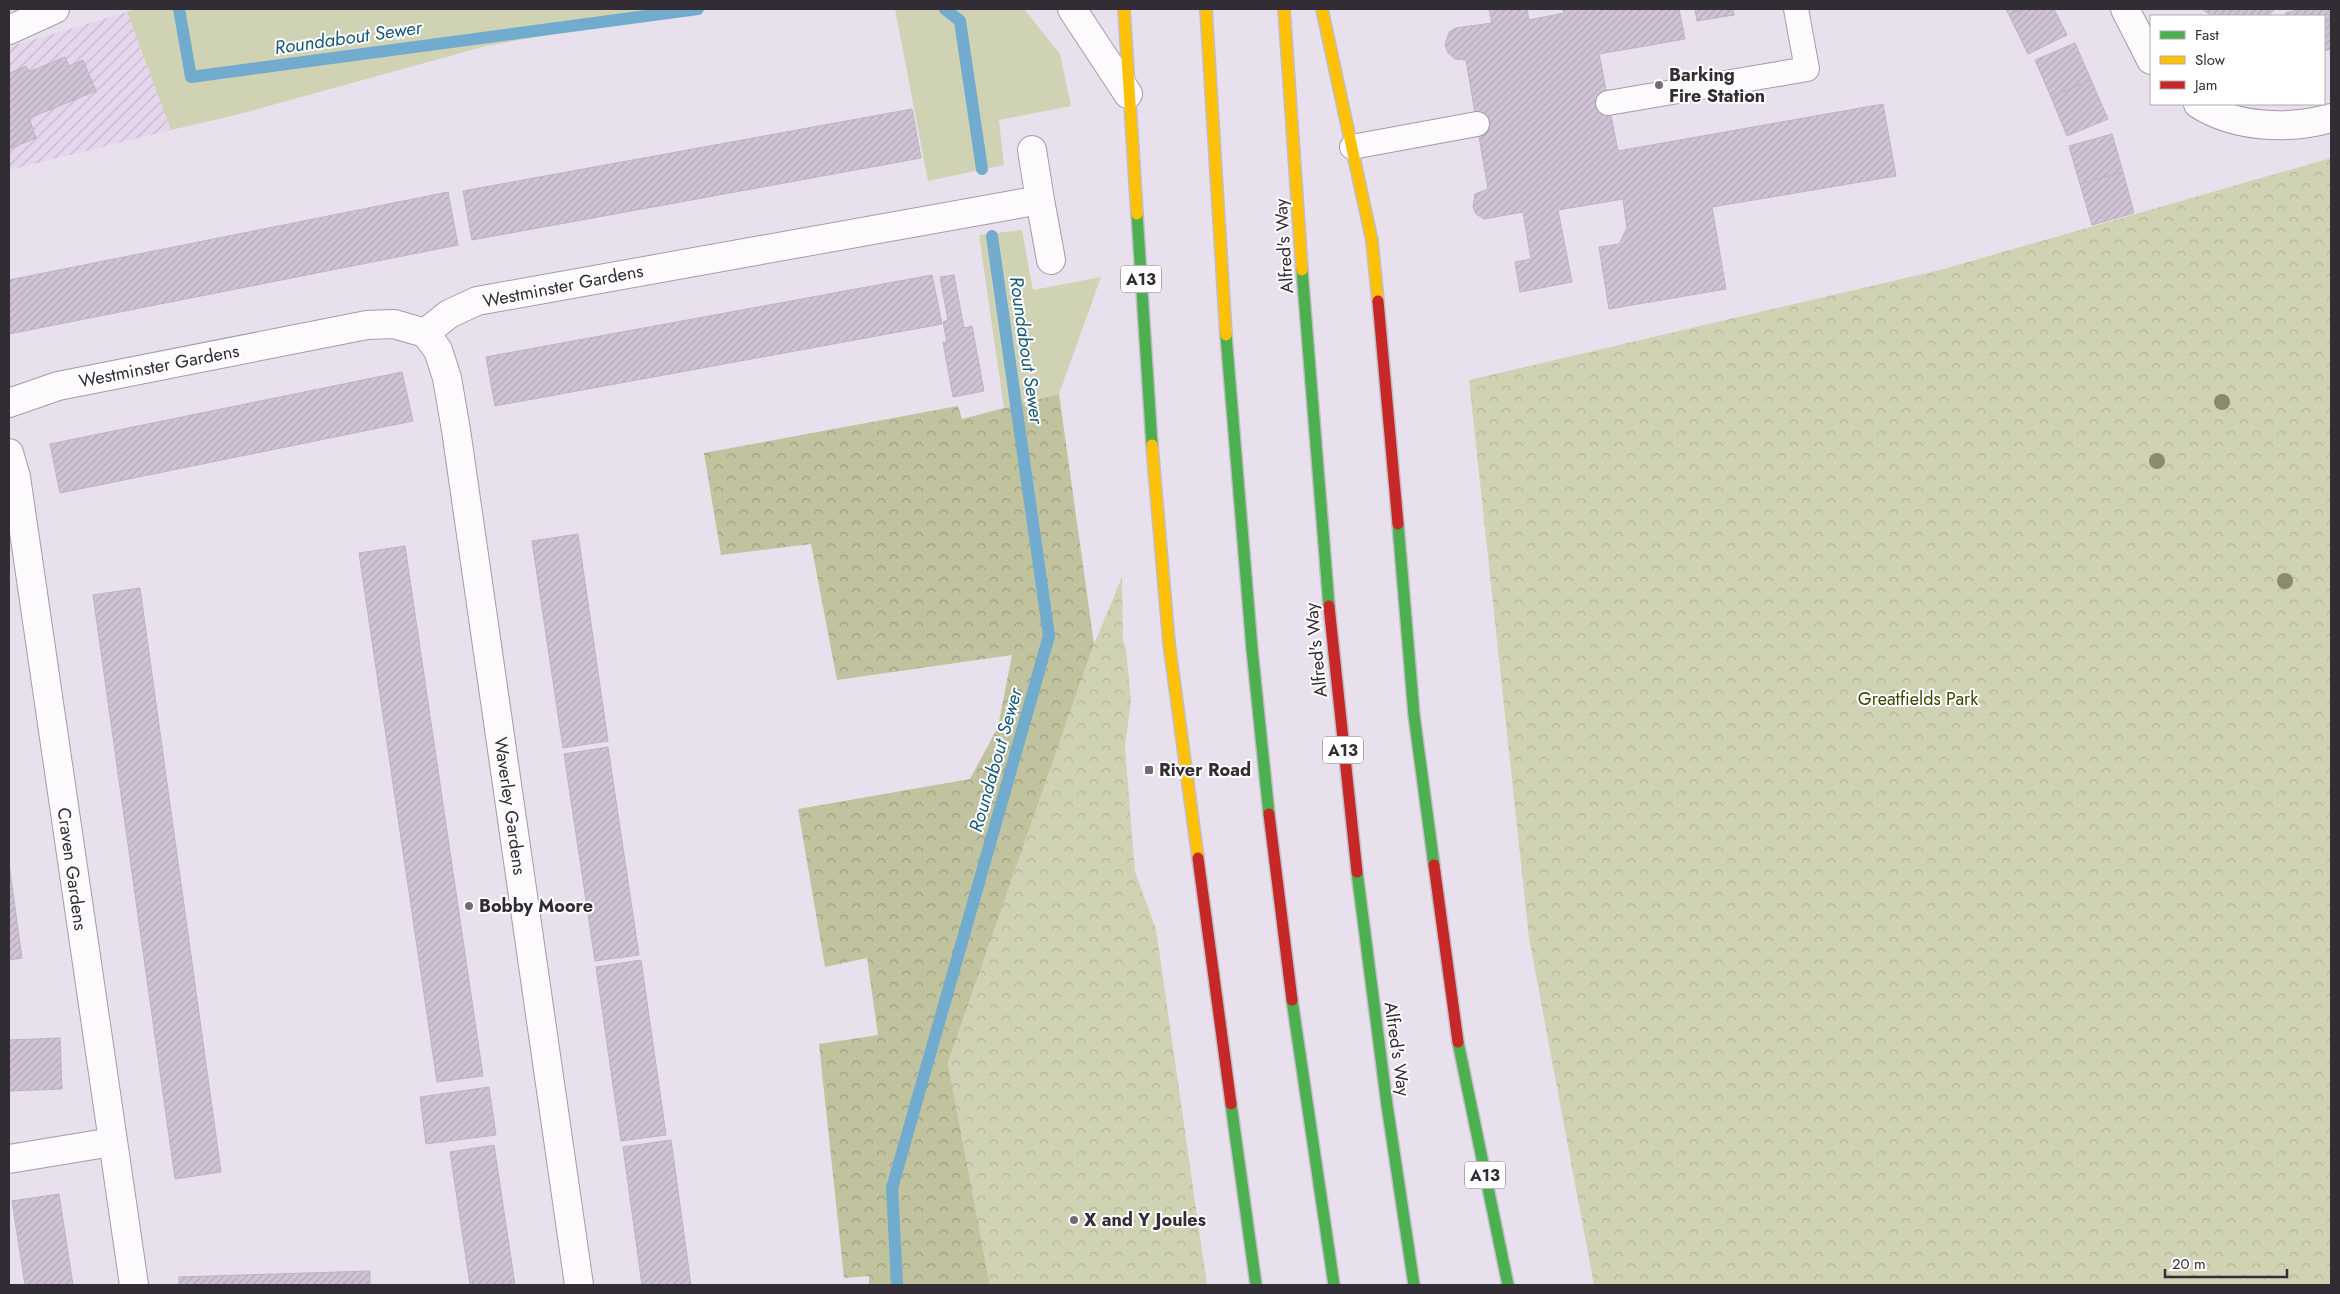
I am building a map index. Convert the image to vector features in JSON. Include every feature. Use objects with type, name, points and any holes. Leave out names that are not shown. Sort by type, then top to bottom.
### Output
[{"type":"highway","name":"A13","points":[[1124,9],[1128,94],[1154,464],[1170,643],[1256,1285]]},
{"type":"highway","points":[[1206,9],[1219,237],[1245,559],[1266,776],[1295,1013],[1334,1285]]},
{"type":"highway","name":"Alfred's Way","points":[[1284,9],[1325,561],[1346,777],[1371,991],[1414,1285]]},
{"type":"highway","name":"A13","points":[[1322,9],[1372,242],[1387,392],[1414,715],[1461,1065],[1508,1285]]},
{"type":"street","points":[[9,30],[54,9]]},
{"type":"street","points":[[1072,9],[1128,94]]},
{"type":"street","points":[[2125,9],[2150,58]]},
{"type":"street","points":[[2200,105],[2209,111],[2243,121],[2278,126],[2331,118]]},
{"type":"street","points":[[1032,150],[1051,260]]},
{"type":"street","name":"Westminster Gardens","points":[[9,404],[58,386],[368,325],[394,324],[425,334],[449,314],[477,301],[1040,200]]},
{"type":"street","name":"Waverley Gardens","points":[[425,334],[438,350],[446,378],[456,430],[579,1285]]},
{"type":"street","name":"Craven Gardens","points":[[9,453],[18,487],[134,1285]]},
{"type":"street","points":[[9,1159],[112,1142]]},
{"type":"lane","points":[[1608,103],[1806,69],[1796,9]]},
{"type":"lane","points":[[1352,147],[1476,124]]},
{"type":"shaded area","points":[[127,12],[171,130],[9,170],[9,47]]},
{"type":"green space","points":[[136,9],[693,9],[486,46],[236,115],[171,130],[127,12]]},
{"type":"green space","points":[[895,9],[1024,9],[1060,54],[1071,106],[999,120],[1004,165],[928,181]]},
{"type":"green space","name":"Greatfields Park","points":[[2331,158],[2331,1285],[1594,1285],[1529,938],[1469,380],[1940,270]]},
{"type":"green space","points":[[1022,230],[1033,290],[1101,277],[1059,394],[1004,408],[979,235]]},
{"type":"green space","points":[[1059,394],[1094,644],[948,1063],[990,1285],[869,1285],[869,1276],[844,1278],[819,1044],[878,1035],[867,958],[825,967],[798,809],[970,779],[998,727],[1012,655],[837,680],[811,544],[721,555],[704,453],[958,406],[962,419]]},
{"type":"green space","points":[[1122,577],[1123,640],[1126,649],[1131,699],[1125,747],[1135,872],[1156,929],[1207,1285],[990,1285],[948,1063],[1094,644]]},
{"type":"building","points":[[1489,9],[1527,9],[1529,20],[1564,13],[1563,9],[1679,9],[1685,39],[1599,54],[1618,151],[1883,104],[1896,176],[1712,207],[1726,289],[1609,309],[1599,247],[1619,244],[1627,228],[1623,199],[1558,210],[1572,282],[1520,292],[1515,262],[1531,259],[1523,212],[1484,219],[1476,214],[1473,207],[1475,194],[1488,189],[1466,60],[1455,59],[1448,53],[1445,45],[1449,32],[1456,28],[1492,23]]},
{"type":"building","points":[[1695,9],[1733,9],[1734,15],[1697,21]]},
{"type":"building","points":[[2006,9],[2022,9],[2009,15]]},
{"type":"building","points":[[2022,9],[2054,9],[2067,35],[2028,54],[2009,15]]},
{"type":"building","points":[[2202,9],[2219,9],[2211,15]]},
{"type":"building","points":[[2219,9],[2275,9],[2269,15],[2213,15]]},
{"type":"building","points":[[2301,9],[2329,9],[2331,49],[2325,51],[2325,15],[2286,15],[2285,13]]},
{"type":"building","points":[[2075,43],[2091,80],[2051,97],[2035,60]]},
{"type":"building","points":[[65,57],[69,66],[83,60],[96,91],[29,118],[36,138],[9,149],[9,70],[10,73],[26,66],[29,72]]},
{"type":"building","points":[[2091,80],[2108,119],[2067,136],[2051,97]]},
{"type":"building","points":[[912,109],[921,158],[472,240],[463,191]]},
{"type":"building","points":[[2112,134],[2123,172],[2080,184],[2069,146]]},
{"type":"building","points":[[2123,172],[2134,213],[2092,225],[2080,184]]},
{"type":"building","points":[[448,192],[458,245],[9,334],[9,280]]},
{"type":"building","points":[[932,275],[942,324],[495,406],[486,357]]},
{"type":"building","points":[[954,275],[964,328],[972,326],[984,391],[953,397],[943,342],[947,342],[943,322],[948,320],[940,277]]},
{"type":"building","points":[[402,372],[413,421],[60,493],[50,444]]},
{"type":"building","points":[[578,534],[608,741],[563,748],[532,541]]},
{"type":"building","points":[[405,546],[483,1076],[437,1082],[359,553]]},
{"type":"building","points":[[140,588],[221,1172],[175,1179],[93,595]]},
{"type":"building","points":[[608,747],[639,955],[595,961],[564,754]]},
{"type":"building","points":[[9,864],[22,958],[9,960]]},
{"type":"building","points":[[641,960],[666,1135],[621,1141],[596,967]]},
{"type":"building","points":[[60,1038],[62,1089],[9,1091],[9,1040]]},
{"type":"building","points":[[489,1087],[496,1135],[426,1144],[420,1097]]},
{"type":"building","points":[[671,1140],[691,1285],[642,1285],[623,1147]]},
{"type":"building","points":[[494,1145],[515,1285],[470,1285],[450,1152]]},
{"type":"building","points":[[59,1194],[73,1285],[25,1285],[12,1201]]},
{"type":"building","points":[[370,1271],[370,1285],[179,1285],[179,1277]]},
{"type":"waterway","name":"Roundabout Sewer","points":[[179,9],[191,77],[698,9]]},
{"type":"waterway","name":"Roundabout Sewer","points":[[945,9],[960,21],[982,169]]},
{"type":"waterway","name":"Roundabout Sewer","points":[[897,1285],[892,1188],[1049,636],[992,236]]},
{"type":"traffic: fast","points":[[1137,214],[1152,445]]},
{"type":"traffic: fast","points":[[1302,270],[1329,606]]},
{"type":"traffic: fast","points":[[1226,335],[1252,649],[1269,814]]},
{"type":"traffic: fast","points":[[1398,524],[1414,715],[1434,865]]},
{"type":"traffic: fast","points":[[1357,872],[1387,1105],[1414,1285]]},
{"type":"traffic: fast","points":[[1292,1000],[1334,1285]]},
{"type":"traffic: fast","points":[[1458,1042],[1508,1285]]},
{"type":"traffic: fast","points":[[1231,1104],[1256,1285]]},
{"type":"traffic: slow","points":[[1124,9],[1137,214]]},
{"type":"traffic: slow","points":[[1206,9],[1226,335]]},
{"type":"traffic: slow","points":[[1284,9],[1302,270]]},
{"type":"traffic: slow","points":[[1322,9],[1372,241],[1378,301]]},
{"type":"traffic: slow","points":[[1152,445],[1169,643],[1198,858]]},
{"type":"traffic: jam","points":[[1378,301],[1398,524]]},
{"type":"traffic: jam","points":[[1329,606],[1357,872]]},
{"type":"traffic: jam","points":[[1269,814],[1292,1000]]},
{"type":"traffic: jam","points":[[1198,858],[1231,1104]]},
{"type":"traffic: jam","points":[[1434,865],[1458,1042]]},
{"type":"place","name":"Barking Fire Station","points":[[1659,85]]},
{"type":"place","name":"River Road","points":[[1149,770]]},
{"type":"place","name":"Bobby Moore","points":[[469,906]]},
{"type":"place","name":"X and Y Joules","points":[[1074,1220]]}]
